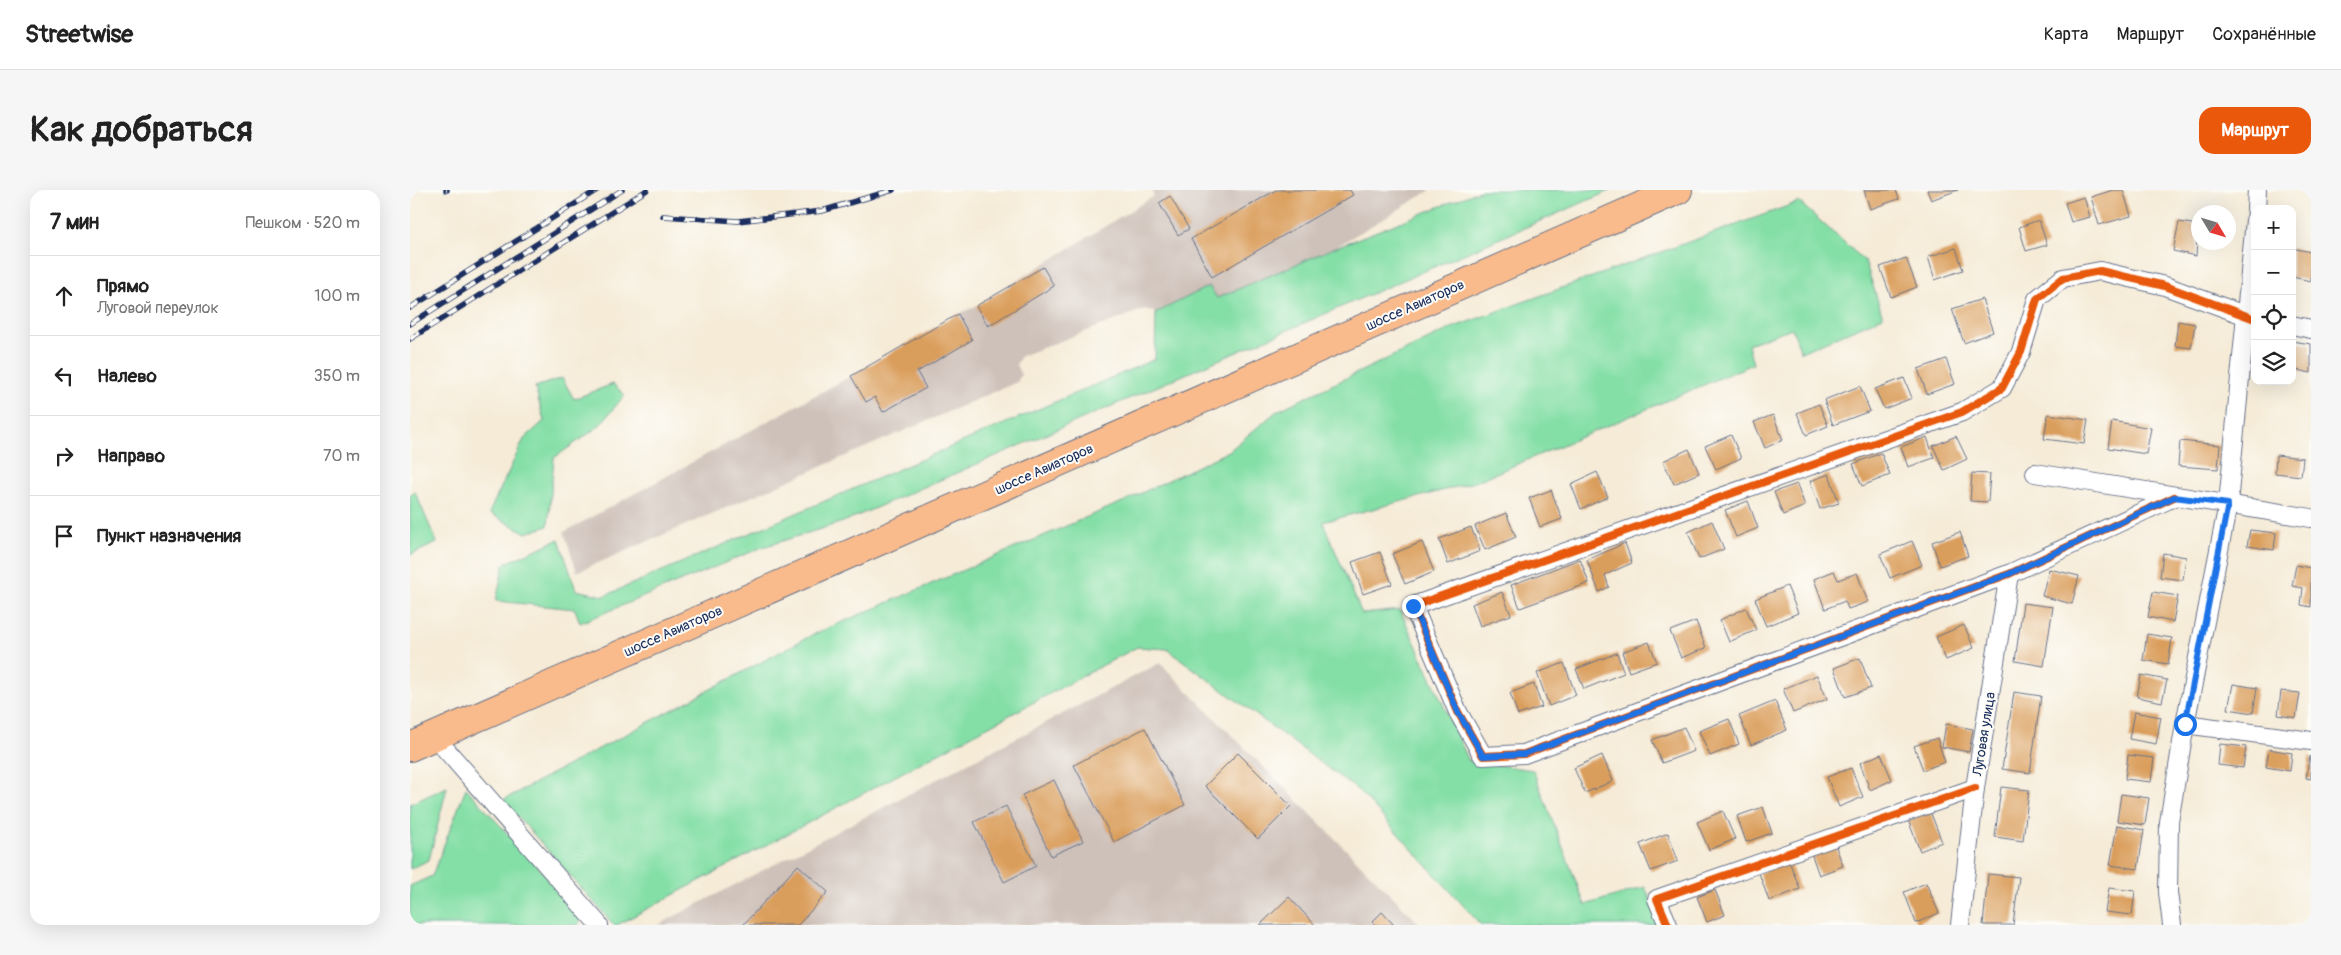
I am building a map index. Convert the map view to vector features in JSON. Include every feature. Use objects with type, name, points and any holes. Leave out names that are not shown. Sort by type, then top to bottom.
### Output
[{"type":"main road","name":"шоссе Авиаторов","points":[[418,738],[986,476],[1639,190]]},
{"type":"main road","name":"шоссе Авиаторов","points":[[418,738],[1678,190]]},
{"type":"street","points":[[2256,205],[2257,190]]},
{"type":"street","points":[[2252,295],[2254,250]]},
{"type":"street","points":[[2172,925],[2168,892],[2170,822],[2185,724],[2228,504],[2251,319],[2165,286],[2100,271],[2063,278],[2038,299],[2021,352],[2002,388],[1962,412],[1413,606],[1458,712],[1483,756],[1524,754],[2009,574],[2174,497]]},
{"type":"street","points":[[2296,326],[2311,328]]},
{"type":"street","points":[[2035,473],[2311,518]]},
{"type":"street","name":"Луговая улица","points":[[1960,925],[1976,788],[2009,574]]},
{"type":"street","points":[[2185,724],[2311,741]]},
{"type":"street","points":[[418,738],[599,925]]},
{"type":"street","points":[[1668,925],[1657,899],[1976,788]]},
{"type":"shaded area","points":[[1151,190],[1431,190],[1334,248],[1217,299],[1209,286],[1156,313],[1145,309],[1021,356],[1016,365],[1021,375],[1017,382],[577,572],[564,532],[851,376],[958,314],[976,306],[1154,196]]},
{"type":"shaded area","points":[[1160,663],[1421,925],[658,925]]},
{"type":"green space","points":[[1482,190],[1612,190],[843,522],[763,547],[580,623],[575,609],[496,601],[504,564],[559,539],[576,590],[604,596],[1155,359],[1156,313],[1209,286],[1217,298],[1334,248]]},
{"type":"green space","points":[[1799,202],[1865,261],[1883,317],[1801,352],[1792,328],[1748,344],[1753,364],[1475,482],[1323,522],[1362,614],[1400,610],[1469,761],[1533,770],[1585,905],[1645,887],[1661,925],[1481,925],[1359,791],[1167,649],[1137,647],[617,925],[614,925],[503,800],[812,635],[1127,500],[1229,451],[1277,411],[1454,327]]},
{"type":"green space","points":[[562,378],[574,399],[613,384],[625,395],[598,427],[554,458],[548,526],[526,533],[489,513],[524,439],[544,421],[535,387]]},
{"type":"green space","points":[[415,492],[437,543],[410,555],[410,495]]},
{"type":"green space","points":[[447,787],[429,860],[410,869],[410,804]]},
{"type":"green space","points":[[466,788],[580,913],[579,925],[410,925],[410,886],[432,876]]},
{"type":"building","points":[[1276,190],[1350,190],[1353,195],[1212,277],[1191,239]]},
{"type":"building","points":[[1864,190],[1896,190],[1899,199],[1870,209]]},
{"type":"building","points":[[1927,190],[1958,190],[1931,200]]},
{"type":"building","points":[[2113,190],[2123,190],[2131,216],[2099,225],[2091,197]]},
{"type":"building","points":[[1170,196],[1189,229],[1178,235],[1159,203]]},
{"type":"building","points":[[2084,197],[2090,217],[2071,222],[2065,203]]},
{"type":"building","points":[[2039,220],[2047,245],[2026,251],[2019,227]]},
{"type":"building","points":[[2179,222],[2191,224],[2191,250],[2196,250],[2196,256],[2173,251]]},
{"type":"building","points":[[1956,248],[1963,270],[1935,280],[1928,257]]},
{"type":"building","points":[[2296,249],[2311,252],[2311,281],[2296,278]]},
{"type":"building","points":[[1906,258],[1917,287],[1891,297],[1880,267]]},
{"type":"building","points":[[1043,267],[1054,286],[988,326],[976,306]]},
{"type":"building","points":[[1982,299],[1993,332],[1964,343],[1952,309]]},
{"type":"building","points":[[958,314],[972,340],[917,372],[926,388],[883,412],[875,397],[866,402],[851,376]]},
{"type":"building","points":[[2178,321],[2195,324],[2191,348],[2175,346]]},
{"type":"building","points":[[2296,342],[2311,344],[2311,373],[2296,370]]},
{"type":"building","points":[[1946,359],[1955,384],[1927,394],[1918,369]]},
{"type":"building","points":[[1904,378],[1912,398],[1884,409],[1875,389]]},
{"type":"building","points":[[1860,386],[1870,411],[1833,425],[1824,400]]},
{"type":"building","points":[[1819,404],[1828,426],[1806,435],[1797,413]]},
{"type":"building","points":[[2048,414],[2088,420],[2084,444],[2044,439]]},
{"type":"building","points":[[1773,415],[1783,440],[1765,448],[1754,422]]},
{"type":"building","points":[[2112,421],[2151,428],[2146,454],[2108,448]]},
{"type":"building","points":[[1731,435],[1741,458],[1716,469],[1705,446]]},
{"type":"building","points":[[1956,436],[1967,459],[1944,470],[1933,446]]},
{"type":"building","points":[[1927,437],[1934,458],[1908,467],[1901,447]]},
{"type":"building","points":[[2180,441],[2220,445],[2218,469],[2178,466]]},
{"type":"building","points":[[1689,449],[1699,473],[1674,484],[1663,461]]},
{"type":"building","points":[[1881,453],[1890,475],[1862,486],[1853,464]]},
{"type":"building","points":[[2276,455],[2303,458],[2301,476],[2275,473]]},
{"type":"building","points":[[1597,472],[1608,497],[1581,509],[1571,484]]},
{"type":"building","points":[[1972,473],[1990,474],[1988,502],[1970,501]]},
{"type":"building","points":[[1829,474],[1839,503],[1820,509],[1810,481]]},
{"type":"building","points":[[1797,484],[1805,506],[1783,515],[1774,492]]},
{"type":"building","points":[[1551,490],[1562,519],[1540,527],[1529,498]]},
{"type":"building","points":[[1748,501],[1758,528],[1736,537],[1725,510]]},
{"type":"building","points":[[1506,513],[1516,537],[1485,550],[1475,526]]},
{"type":"building","points":[[1712,521],[1724,549],[1699,559],[1688,532]]},
{"type":"building","points":[[1471,527],[1480,551],[1448,564],[1439,539]]},
{"type":"building","points":[[2250,530],[2276,533],[2274,550],[2247,546]]},
{"type":"building","points":[[1960,532],[1968,556],[1940,566],[1932,542]]},
{"type":"building","points":[[1912,541],[1922,565],[1890,578],[1880,554]]},
{"type":"building","points":[[1422,542],[1434,572],[1405,584],[1392,554]]},
{"type":"building","points":[[1625,543],[1632,563],[1605,575],[1609,587],[1599,592],[1587,560]]},
{"type":"building","points":[[1380,552],[1392,584],[1363,594],[1352,562]]},
{"type":"building","points":[[2163,553],[2186,557],[2183,580],[2160,577]]},
{"type":"building","points":[[1580,559],[1589,583],[1520,608],[1511,585]]},
{"type":"building","points":[[2296,565],[2311,568],[2311,607],[2301,605],[2303,588],[2292,586]]},
{"type":"building","points":[[2049,569],[2079,576],[2072,604],[2042,596]]},
{"type":"building","points":[[1834,571],[1838,580],[1857,573],[1868,602],[1848,609],[1845,601],[1825,609],[1814,579]]},
{"type":"building","points":[[1787,586],[1798,613],[1766,626],[1755,599]]},
{"type":"building","points":[[1502,592],[1511,615],[1480,626],[1472,604]]},
{"type":"building","points":[[2153,592],[2178,596],[2173,622],[2148,617]]},
{"type":"building","points":[[2023,603],[2053,607],[2044,666],[2015,661]]},
{"type":"building","points":[[1746,608],[1756,630],[1729,642],[1720,620]]},
{"type":"building","points":[[1696,621],[1706,648],[1681,658],[1670,631]]},
{"type":"building","points":[[1964,625],[1974,648],[1946,660],[1936,637]]},
{"type":"building","points":[[2147,634],[2172,638],[2168,664],[2143,660]]},
{"type":"building","points":[[1649,642],[1657,662],[1629,672],[1622,652]]},
{"type":"building","points":[[1617,653],[1624,673],[1584,689],[1576,669]]},
{"type":"building","points":[[1860,658],[1871,688],[1845,697],[1834,668]]},
{"type":"building","points":[[1564,663],[1576,695],[1549,706],[1537,673]]},
{"type":"building","points":[[1817,675],[1827,699],[1793,713],[1783,689]]},
{"type":"building","points":[[2141,675],[2167,680],[2162,702],[2137,697]]},
{"type":"building","points":[[1534,684],[1542,707],[1518,715],[1510,693]]},
{"type":"building","points":[[2233,684],[2257,688],[2253,713],[2228,709]]},
{"type":"building","points":[[2281,691],[2300,693],[2296,718],[2278,715]]},
{"type":"building","points":[[2014,692],[2041,696],[2030,773],[2002,769]]},
{"type":"building","points":[[1775,701],[1787,730],[1751,745],[1739,716]]},
{"type":"building","points":[[2134,712],[2161,717],[2156,744],[2129,739]]},
{"type":"building","points":[[1729,719],[1739,744],[1710,756],[1699,731]]},
{"type":"building","points":[[1946,724],[1973,729],[1969,752],[1942,747]]},
{"type":"building","points":[[1684,727],[1694,751],[1662,763],[1652,740]]},
{"type":"building","points":[[1145,728],[1185,805],[1114,842],[1074,765]]},
{"type":"building","points":[[1937,738],[1945,762],[1923,770],[1914,746]]},
{"type":"building","points":[[2220,744],[2246,747],[2243,768],[2218,765]]},
{"type":"building","points":[[2269,749],[2292,753],[2290,771],[2266,767]]},
{"type":"building","points":[[1238,753],[1291,806],[1258,839],[1205,786]]},
{"type":"building","points":[[1881,754],[1892,780],[1870,790],[1860,763]]},
{"type":"building","points":[[1602,755],[1613,781],[1585,793],[1574,768]]},
{"type":"building","points":[[2128,755],[2154,758],[2151,782],[2125,779]]},
{"type":"building","points":[[2311,757],[2311,779],[2306,778]]},
{"type":"building","points":[[1851,768],[1863,797],[1839,807],[1827,777]]},
{"type":"building","points":[[1054,780],[1083,841],[1051,856],[1022,795]]},
{"type":"building","points":[[2001,787],[2029,790],[2023,841],[1995,837]]},
{"type":"building","points":[[2121,794],[2149,798],[2145,825],[2117,821]]},
{"type":"building","points":[[1006,806],[1036,866],[1004,882],[974,822]]},
{"type":"building","points":[[1763,807],[1772,833],[1746,842],[1737,816]]},
{"type":"building","points":[[1723,811],[1735,839],[1709,850],[1697,822]]},
{"type":"building","points":[[1930,811],[1942,842],[1920,851],[1908,820]]},
{"type":"building","points":[[2117,825],[2144,830],[2138,869],[2110,865]]},
{"type":"building","points":[[1668,833],[1678,861],[1651,871],[1640,844]]},
{"type":"building","points":[[1835,844],[1843,866],[1819,875],[1811,853]]},
{"type":"building","points":[[1789,861],[1800,889],[1769,901],[1759,873]]},
{"type":"building","points":[[798,865],[828,892],[798,925],[743,925]]},
{"type":"building","points":[[1988,874],[2019,877],[2013,925],[1983,925]]},
{"type":"building","points":[[1926,883],[1939,913],[1916,923],[1904,892]]},
{"type":"building","points":[[2109,888],[2135,891],[2132,915],[2105,912]]},
{"type":"building","points":[[1715,890],[1725,915],[1707,922],[1697,897]]},
{"type":"building","points":[[1289,897],[1315,925],[1260,925]]},
{"type":"building","points":[[1382,912],[1394,925],[1375,925],[1372,922]]},
{"type":"railway","points":[[410,308],[597,190]]},
{"type":"railway","points":[[410,324],[622,190]]},
{"type":"railway","points":[[410,339],[647,190]]},
{"type":"railway","points":[[663,216],[738,221],[822,211],[893,190]]},
{"type":"cycle path","points":[[2174,497],[2009,574],[1524,754],[1483,756],[1458,712],[1413,606],[1962,412],[2002,388],[2021,352],[2037,299],[2063,278],[2100,271],[2165,286],[2251,318]]},
{"type":"cycle path","points":[[1668,925],[1657,899],[1975,788]]},
{"type":"route","points":[[1413,606],[1458,712],[1483,756],[1524,754],[2009,574],[2174,497],[2228,504],[2185,724]]}]
